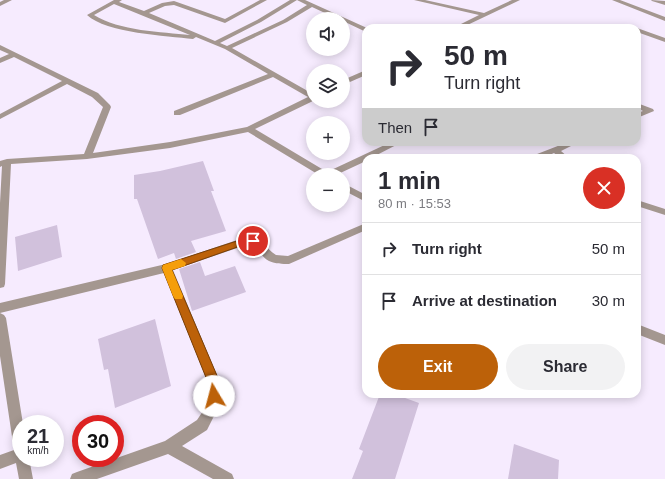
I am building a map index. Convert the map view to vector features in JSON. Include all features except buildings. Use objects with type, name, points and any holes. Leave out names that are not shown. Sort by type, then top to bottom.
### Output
[{"type":"street","points":[[0,4],[9,0]]},
{"type":"street","points":[[144,13],[164,4],[174,2],[225,21],[264,0]]},
{"type":"street","points":[[214,43],[259,21],[294,0]]},
{"type":"street","points":[[300,0],[328,12]]},
{"type":"street","points":[[417,0],[486,15]]},
{"type":"street","points":[[466,24],[517,0]]},
{"type":"street","points":[[615,0],[665,19]]},
{"type":"street","points":[[654,0],[665,3]]},
{"type":"street","points":[[203,38],[146,32],[106,23],[93,18],[90,15],[117,1],[227,48],[306,93]]},
{"type":"street","points":[[227,48],[285,21],[312,5]]},
{"type":"street","points":[[350,22],[362,28]]},
{"type":"street","points":[[641,31],[665,40]]},
{"type":"street","points":[[0,47],[95,95],[107,107],[87,156]]},
{"type":"street","points":[[0,61],[14,54]]},
{"type":"street","points":[[350,80],[362,74]]},
{"type":"street","points":[[177,113],[273,75]]},
{"type":"street","points":[[0,117],[66,81]]},
{"type":"street","points":[[0,284],[4,163],[87,156],[170,145],[249,129],[306,100]]},
{"type":"street","points":[[641,107],[650,111],[641,114]]},
{"type":"street","points":[[249,129],[313,168]]},
{"type":"street","points":[[373,154],[390,146]]},
{"type":"street","points":[[545,154],[565,146]]},
{"type":"street","points":[[555,150],[560,154]]},
{"type":"street","points":[[344,168],[362,159]]},
{"type":"street","points":[[350,190],[362,197]]},
{"type":"street","points":[[641,204],[665,212]]},
{"type":"street","points":[[0,308],[167,268],[246,241],[259,243],[270,258],[278,262],[289,260],[362,228]]},
{"type":"street","points":[[77,479],[169,447],[202,425],[213,406],[215,385],[167,268]]},
{"type":"street","points":[[0,318],[15,415]]},
{"type":"street","points":[[641,331],[665,340]]},
{"type":"street","points":[[169,447],[227,479]]},
{"type":"street","points":[[0,462],[12,456]]},
{"type":"street","points":[[24,467],[26,479]]},
{"type":"slow traffic","points":[[178,296],[167,268],[181,263]]},
{"type":"route","points":[[214,396],[215,385],[167,268],[246,241],[253,241]]}]
